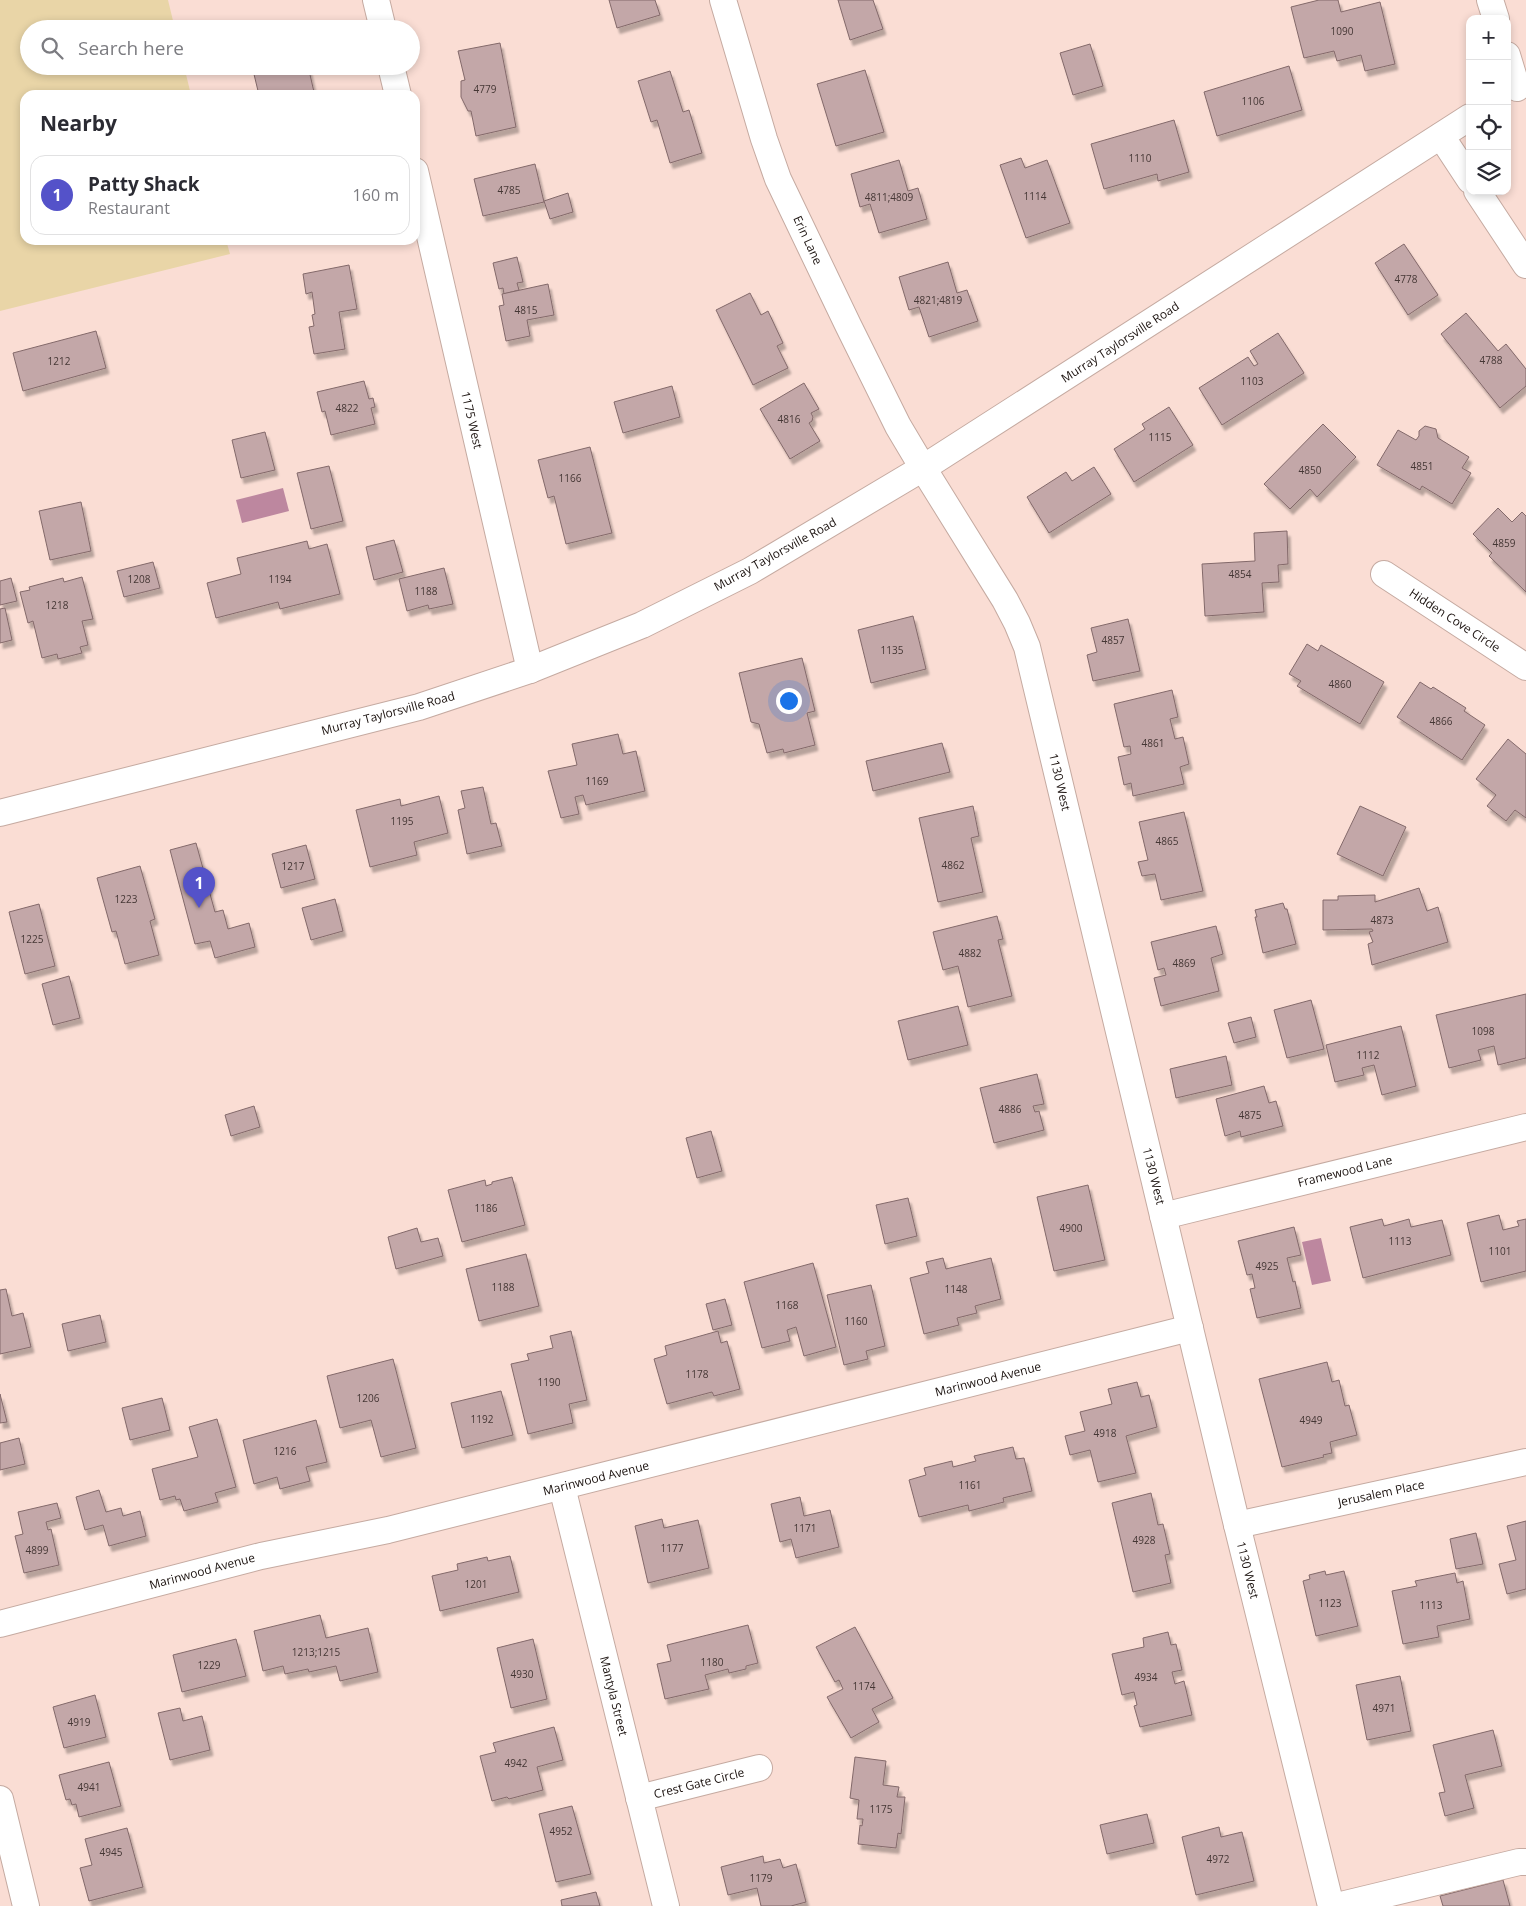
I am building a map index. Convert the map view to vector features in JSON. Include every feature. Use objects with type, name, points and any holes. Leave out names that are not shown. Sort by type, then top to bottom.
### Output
[{"type":"street","points":[[376,0],[380,20]]},
{"type":"street","name":"Erin Lane","points":[[723,0],[764,139],[778,179],[898,426],[923,468]]},
{"type":"street","points":[[1490,0],[1495,15]]},
{"type":"street","points":[[1509,60],[1517,88]]},
{"type":"street","points":[[393,75],[397,90]]},
{"type":"street","name":"Murray Taylorsville Road","points":[[0,813],[420,707],[530,670],[642,625],[750,570],[923,468],[1466,120]]},
{"type":"street","points":[[1440,136],[1466,174]]},
{"type":"street","name":"1175 West","points":[[420,193],[530,670]]},
{"type":"street","points":[[1480,195],[1526,265]]},
{"type":"street","name":"1130 West","points":[[923,468],[1004,600],[1027,646],[1237,1525],[1331,1906]]},
{"type":"street","name":"Hidden Cove Circle","points":[[1384,574],[1526,667]]},
{"type":"street","name":"Framewood Lane","points":[[1163,1216],[1526,1127]]},
{"type":"street","name":"Marinwood Avenue","points":[[0,1624],[261,1556],[388,1530],[1190,1328]]},
{"type":"street","name":"Jerusalem Place","points":[[1237,1525],[1526,1462]]},
{"type":"street","name":"Mantyla Street","points":[[562,1487],[666,1906]]},
{"type":"street","name":"Crest Gate Circle","points":[[640,1798],[759,1768]]},
{"type":"street","points":[[0,1799],[26,1906]]},
{"type":"street","points":[[1337,1906],[1519,1862],[1526,1862]]},
{"type":"shaded area","points":[[0,0],[168,0],[173,20],[20,20],[20,75],[186,75],[190,90],[20,90],[20,245],[227,245],[230,254],[0,311]]},
{"type":"shaded area","points":[[283,488],[289,511],[242,523],[236,500]]},
{"type":"shaded area","points":[[1321,1238],[1331,1281],[1312,1285],[1302,1242]]},
{"type":"building","points":[[609,0],[655,0],[660,15],[617,28]]},
{"type":"building","points":[[838,0],[873,0],[883,29],[850,40]]},
{"type":"building","points":[[1319,0],[1338,0],[1341,12],[1380,2],[1395,64],[1365,71],[1361,55],[1337,61],[1334,51],[1304,58],[1291,7]]},
{"type":"building","points":[[500,43],[516,127],[476,136],[471,111],[468,111],[461,97],[461,81],[465,80],[458,51]]},
{"type":"building","points":[[1090,44],[1103,86],[1073,95],[1060,53]]},
{"type":"building","points":[[1289,66],[1302,110],[1217,136],[1204,92]]},
{"type":"building","points":[[865,70],[884,132],[836,146],[817,84]]},
{"type":"building","points":[[670,71],[683,112],[689,110],[702,153],[670,163],[657,120],[651,122],[638,81]]},
{"type":"building","points":[[254,75],[310,75],[314,90],[258,90]]},
{"type":"building","points":[[1174,120],[1189,172],[1158,181],[1157,174],[1104,189],[1091,144]]},
{"type":"building","points":[[1021,158],[1025,168],[1047,160],[1070,223],[1026,238],[1000,165]]},
{"type":"building","points":[[899,160],[908,191],[918,188],[927,219],[879,233],[870,204],[860,207],[851,174]]},
{"type":"building","points":[[535,164],[544,202],[483,216],[474,179]]},
{"type":"building","points":[[568,193],[573,212],[550,219],[544,201]]},
{"type":"building","points":[[1404,244],[1438,295],[1408,315],[1375,263]]},
{"type":"building","points":[[517,257],[523,282],[517,283],[519,290],[504,294],[503,288],[499,289],[493,263]]},
{"type":"building","points":[[948,262],[957,293],[967,290],[978,321],[929,337],[919,307],[909,310],[899,277]]},
{"type":"building","points":[[349,265],[357,309],[339,312],[345,349],[314,354],[309,327],[314,326],[312,315],[315,314],[312,292],[306,294],[303,274]]},
{"type":"building","points":[[548,284],[554,315],[527,320],[530,336],[506,341],[499,306],[504,305],[502,294]]},
{"type":"building","points":[[750,293],[761,315],[768,311],[783,343],[777,346],[788,368],[753,385],[716,310]]},
{"type":"building","points":[[1466,313],[1498,351],[1506,344],[1526,369],[1526,386],[1500,408],[1441,334]]},
{"type":"building","points":[[96,331],[106,368],[23,391],[13,353]]},
{"type":"building","points":[[1278,333],[1304,373],[1222,425],[1199,388],[1248,357],[1254,366],[1258,364],[1250,351]]},
{"type":"building","points":[[364,381],[369,399],[373,398],[375,407],[371,408],[375,424],[331,435],[325,411],[322,412],[317,392]]},
{"type":"building","points":[[804,383],[819,409],[811,413],[813,417],[809,423],[820,441],[790,459],[760,409]]},
{"type":"building","points":[[672,386],[680,417],[623,433],[614,402]]},
{"type":"building","points":[[1169,407],[1193,445],[1134,482],[1114,449],[1145,429],[1142,424]]},
{"type":"building","points":[[1323,424],[1356,457],[1317,497],[1310,489],[1290,509],[1264,484]]},
{"type":"building","points":[[1425,426],[1436,429],[1438,438],[1469,457],[1462,468],[1471,473],[1452,504],[1422,486],[1420,490],[1377,465],[1398,430],[1416,440],[1419,436],[1419,431]]},
{"type":"building","points":[[265,432],[275,470],[241,478],[232,440]]},
{"type":"building","points":[[590,447],[612,533],[566,544],[554,496],[548,498],[538,460]]},
{"type":"building","points":[[329,466],[343,521],[311,529],[297,473]]},
{"type":"building","points":[[1094,467],[1111,494],[1049,533],[1027,497],[1066,472],[1072,481]]},
{"type":"building","points":[[81,502],[91,551],[50,560],[39,511]]},
{"type":"building","points":[[1498,508],[1512,522],[1522,512],[1526,516],[1526,592],[1489,556],[1492,553],[1473,534]]},
{"type":"building","points":[[1287,531],[1288,564],[1278,565],[1279,582],[1262,583],[1264,612],[1205,616],[1202,564],[1255,561],[1254,533]]},
{"type":"building","points":[[394,540],[403,572],[374,580],[366,547]]},
{"type":"building","points":[[307,541],[309,549],[327,544],[340,594],[280,609],[278,602],[216,618],[207,583],[241,574],[237,558]]},
{"type":"building","points":[[153,562],[160,588],[124,597],[117,571]]},
{"type":"building","points":[[444,568],[453,604],[429,609],[428,605],[407,611],[399,579]]},
{"type":"building","points":[[82,577],[93,619],[82,621],[88,645],[80,647],[82,653],[58,659],[57,654],[42,658],[33,621],[28,623],[20,592],[30,590],[29,587],[63,578],[64,582]]},
{"type":"building","points":[[11,578],[17,601],[0,605],[0,581]]},
{"type":"building","points":[[5,608],[12,640],[0,643],[0,609]]},
{"type":"building","points":[[913,616],[926,669],[871,683],[858,630]]},
{"type":"building","points":[[1128,619],[1140,671],[1093,681],[1087,655],[1097,652],[1091,628]]},
{"type":"building","points":[[1307,644],[1318,651],[1321,645],[1384,682],[1360,724],[1297,686],[1301,681],[1289,674]]},
{"type":"building","points":[[802,658],[815,711],[807,713],[815,745],[784,753],[783,749],[767,753],[759,724],[751,722],[739,673]]},
{"type":"building","points":[[1420,682],[1431,689],[1433,687],[1466,708],[1464,711],[1485,725],[1462,760],[1397,717]]},
{"type":"building","points":[[1172,690],[1178,717],[1170,719],[1175,739],[1183,737],[1189,764],[1180,767],[1184,784],[1133,796],[1131,783],[1124,785],[1118,757],[1131,754],[1130,746],[1124,747],[1114,704]]},
{"type":"building","points":[[618,734],[623,754],[636,751],[645,791],[586,805],[583,795],[575,797],[579,814],[561,818],[548,771],[577,765],[572,744]]},
{"type":"building","points":[[1508,739],[1526,754],[1526,818],[1515,810],[1506,821],[1487,806],[1496,795],[1476,779]]},
{"type":"building","points":[[942,743],[950,772],[873,791],[866,761]]},
{"type":"building","points":[[483,787],[491,824],[496,823],[502,846],[467,854],[458,810],[465,808],[461,791]]},
{"type":"building","points":[[439,796],[448,833],[414,842],[417,855],[370,867],[356,810],[400,799],[401,806]]},
{"type":"building","points":[[973,806],[979,836],[971,838],[983,892],[938,902],[919,818]]},
{"type":"building","points":[[1360,806],[1406,827],[1383,876],[1337,854]]},
{"type":"building","points":[[1184,812],[1203,891],[1161,900],[1155,874],[1142,876],[1138,862],[1148,860],[1139,822]]},
{"type":"building","points":[[196,843],[215,912],[223,910],[228,929],[249,923],[255,947],[215,958],[210,941],[195,944],[170,850]]},
{"type":"building","points":[[306,845],[315,879],[281,888],[272,854]]},
{"type":"building","points":[[140,866],[155,919],[150,921],[159,955],[125,964],[116,931],[112,932],[97,878]]},
{"type":"building","points":[[1419,888],[1427,911],[1438,907],[1448,942],[1372,965],[1368,944],[1373,942],[1369,932],[1373,931],[1372,929],[1323,930],[1323,900],[1338,900],[1338,896],[1375,895],[1375,902]]},
{"type":"building","points":[[335,899],[343,931],[311,940],[302,908]]},
{"type":"building","points":[[1283,903],[1285,909],[1287,909],[1296,944],[1263,953],[1255,910]]},
{"type":"building","points":[[39,904],[55,966],[25,974],[9,912]]},
{"type":"building","points":[[997,916],[1003,939],[998,940],[1012,996],[968,1007],[958,966],[943,970],[933,932]]},
{"type":"building","points":[[1216,926],[1223,954],[1211,958],[1219,991],[1161,1006],[1154,978],[1166,975],[1164,968],[1158,970],[1151,942]]},
{"type":"building","points":[[69,976],[80,1018],[53,1025],[42,984]]},
{"type":"building","points":[[1526,994],[1526,1058],[1498,1065],[1494,1046],[1478,1050],[1481,1060],[1449,1068],[1436,1015]]},
{"type":"building","points":[[1311,1000],[1324,1049],[1287,1058],[1274,1010]]},
{"type":"building","points":[[958,1006],[968,1045],[908,1060],[898,1021]]},
{"type":"building","points":[[1251,1017],[1256,1037],[1234,1043],[1228,1023]]},
{"type":"building","points":[[1401,1026],[1416,1086],[1382,1095],[1374,1065],[1362,1068],[1364,1075],[1335,1082],[1326,1045]]},
{"type":"building","points":[[1226,1056],[1232,1085],[1176,1098],[1170,1069]]},
{"type":"building","points":[[1037,1074],[1044,1104],[1033,1106],[1035,1112],[1039,1111],[1044,1130],[994,1143],[980,1088]]},
{"type":"building","points":[[1264,1086],[1269,1103],[1276,1101],[1283,1126],[1241,1137],[1240,1131],[1225,1136],[1216,1099]]},
{"type":"building","points":[[254,1106],[260,1127],[231,1136],[225,1115]]},
{"type":"building","points":[[711,1131],[722,1171],[697,1178],[686,1138]]},
{"type":"building","points":[[512,1177],[525,1225],[462,1242],[448,1190],[485,1180],[486,1186],[492,1184],[492,1182]]},
{"type":"building","points":[[1088,1185],[1105,1260],[1054,1271],[1037,1197]]},
{"type":"building","points":[[908,1198],[917,1236],[885,1244],[876,1205]]},
{"type":"building","points":[[1499,1215],[1503,1230],[1519,1226],[1517,1221],[1526,1219],[1526,1271],[1481,1282],[1467,1223]]},
{"type":"building","points":[[1382,1219],[1384,1226],[1409,1219],[1411,1227],[1442,1220],[1451,1255],[1363,1278],[1350,1227]]},
{"type":"building","points":[[1294,1227],[1301,1255],[1287,1258],[1293,1282],[1295,1281],[1301,1308],[1257,1318],[1250,1289],[1255,1288],[1252,1274],[1247,1275],[1238,1241]]},
{"type":"building","points":[[417,1228],[421,1242],[438,1238],[443,1256],[396,1269],[388,1237]]},
{"type":"building","points":[[526,1254],[539,1306],[479,1321],[466,1269]]},
{"type":"building","points":[[943,1258],[946,1269],[991,1258],[1001,1299],[975,1306],[977,1313],[957,1318],[959,1325],[924,1334],[910,1278],[929,1273],[926,1262]]},
{"type":"building","points":[[813,1263],[836,1347],[804,1356],[796,1327],[787,1330],[790,1341],[762,1348],[744,1282]]},
{"type":"building","points":[[871,1285],[885,1346],[866,1351],[868,1359],[844,1365],[827,1295]]},
{"type":"building","points":[[6,1289],[12,1316],[23,1313],[31,1347],[0,1354],[0,1290]]},
{"type":"building","points":[[725,1299],[732,1325],[713,1330],[706,1304]]},
{"type":"building","points":[[100,1315],[106,1342],[68,1351],[62,1324]]},
{"type":"building","points":[[571,1331],[587,1400],[569,1404],[573,1423],[528,1434],[511,1364],[529,1360],[527,1354],[553,1348],[550,1336]]},
{"type":"building","points":[[718,1331],[721,1343],[727,1341],[740,1389],[714,1396],[712,1392],[667,1404],[654,1359],[667,1355],[665,1346]]},
{"type":"building","points":[[393,1359],[416,1448],[381,1457],[371,1420],[340,1428],[327,1376]]},
{"type":"building","points":[[1327,1362],[1332,1382],[1339,1380],[1345,1406],[1349,1405],[1357,1435],[1330,1442],[1332,1453],[1323,1455],[1324,1457],[1282,1467],[1259,1379]]},
{"type":"building","points":[[1137,1382],[1141,1397],[1149,1395],[1157,1427],[1126,1436],[1136,1473],[1098,1482],[1090,1450],[1070,1455],[1065,1436],[1085,1431],[1080,1412],[1112,1404],[1108,1389]]},
{"type":"building","points":[[501,1391],[513,1435],[462,1448],[451,1403]]},
{"type":"building","points":[[0,1394],[7,1422],[0,1423]]},
{"type":"building","points":[[162,1398],[170,1430],[130,1440],[122,1408]]},
{"type":"building","points":[[217,1419],[236,1487],[215,1493],[218,1502],[184,1511],[180,1499],[176,1500],[175,1496],[160,1500],[152,1469],[198,1457],[189,1427]]},
{"type":"building","points":[[316,1420],[327,1462],[306,1467],[310,1481],[280,1489],[277,1477],[254,1484],[243,1440]]},
{"type":"building","points":[[19,1438],[25,1464],[0,1470],[0,1443]]},
{"type":"building","points":[[1013,1447],[1016,1459],[1024,1458],[1032,1491],[1003,1498],[1004,1502],[969,1511],[968,1505],[919,1517],[909,1480],[926,1475],[924,1468],[952,1461],[953,1467],[976,1461],[974,1456]]},
{"type":"building","points":[[99,1490],[106,1512],[121,1508],[123,1516],[140,1511],[146,1536],[109,1546],[103,1525],[85,1530],[76,1497]]},
{"type":"building","points":[[1151,1493],[1158,1525],[1163,1524],[1170,1554],[1165,1555],[1171,1583],[1133,1592],[1112,1503]]},
{"type":"building","points":[[800,1497],[804,1516],[830,1510],[839,1547],[796,1558],[791,1539],[780,1542],[771,1504]]},
{"type":"building","points":[[57,1503],[61,1518],[46,1522],[48,1530],[51,1529],[59,1565],[24,1573],[15,1536],[23,1534],[18,1512]]},
{"type":"building","points":[[662,1519],[664,1528],[698,1520],[709,1568],[648,1583],[635,1526]]},
{"type":"building","points":[[1526,1521],[1526,1589],[1507,1594],[1499,1564],[1516,1560],[1507,1526]]},
{"type":"building","points":[[1476,1533],[1483,1564],[1456,1569],[1450,1539]]},
{"type":"building","points":[[510,1556],[519,1592],[440,1611],[432,1576],[458,1570],[457,1564],[487,1557],[488,1561]]},
{"type":"building","points":[[1325,1571],[1326,1575],[1344,1571],[1358,1626],[1316,1636],[1303,1581],[1310,1579],[1309,1575]]},
{"type":"building","points":[[1455,1573],[1457,1583],[1463,1581],[1470,1619],[1437,1626],[1439,1637],[1403,1644],[1392,1591],[1417,1586],[1415,1581]]},
{"type":"building","points":[[320,1615],[326,1638],[368,1628],[378,1672],[340,1681],[336,1666],[309,1672],[308,1669],[285,1674],[283,1666],[263,1671],[254,1631]]},
{"type":"building","points":[[748,1625],[758,1663],[746,1666],[746,1669],[729,1673],[728,1669],[705,1675],[709,1689],[665,1699],[657,1664],[671,1661],[667,1645]]},
{"type":"building","points":[[855,1627],[893,1698],[872,1709],[879,1722],[851,1738],[827,1697],[843,1689],[839,1680],[835,1682],[816,1647]]},
{"type":"building","points":[[1168,1632],[1171,1645],[1176,1644],[1182,1670],[1172,1672],[1175,1684],[1184,1681],[1192,1715],[1140,1727],[1134,1706],[1137,1705],[1134,1692],[1122,1695],[1112,1654],[1144,1647],[1143,1638]]},
{"type":"building","points":[[236,1639],[246,1676],[182,1692],[173,1655]]},
{"type":"building","points":[[533,1639],[547,1699],[511,1708],[497,1648]]},
{"type":"building","points":[[1400,1676],[1411,1731],[1367,1740],[1356,1685]]},
{"type":"building","points":[[95,1695],[106,1737],[64,1748],[53,1707]]},
{"type":"building","points":[[180,1708],[183,1721],[202,1716],[210,1750],[170,1760],[158,1713]]},
{"type":"building","points":[[554,1727],[563,1760],[537,1767],[543,1790],[509,1799],[507,1797],[492,1801],[480,1756],[496,1752],[493,1743]]},
{"type":"building","points":[[1493,1730],[1502,1766],[1465,1775],[1474,1808],[1445,1816],[1439,1793],[1445,1792],[1433,1745]]},
{"type":"building","points":[[855,1757],[886,1761],[883,1785],[899,1787],[897,1797],[905,1797],[901,1834],[898,1833],[896,1848],[858,1844],[860,1825],[862,1826],[863,1819],[857,1819],[859,1800],[850,1798]]},
{"type":"building","points":[[109,1762],[121,1806],[79,1817],[76,1804],[72,1805],[70,1799],[66,1800],[59,1775]]},
{"type":"building","points":[[572,1806],[591,1874],[556,1882],[539,1814]]},
{"type":"building","points":[[1147,1814],[1154,1843],[1107,1854],[1100,1825]]},
{"type":"building","points":[[1219,1827],[1221,1837],[1242,1832],[1254,1881],[1196,1895],[1182,1837]]},
{"type":"building","points":[[127,1828],[143,1887],[89,1901],[80,1868],[92,1865],[85,1839]]},
{"type":"building","points":[[763,1856],[764,1863],[780,1859],[783,1868],[796,1864],[806,1902],[791,1906],[761,1906],[757,1888],[728,1895],[721,1867]]},
{"type":"building","points":[[1503,1880],[1510,1906],[1443,1906],[1440,1896]]},
{"type":"building","points":[[596,1892],[600,1906],[562,1906],[561,1900]]},
{"type":"place","name":"Patty Shack","points":[[199,908]]}]
